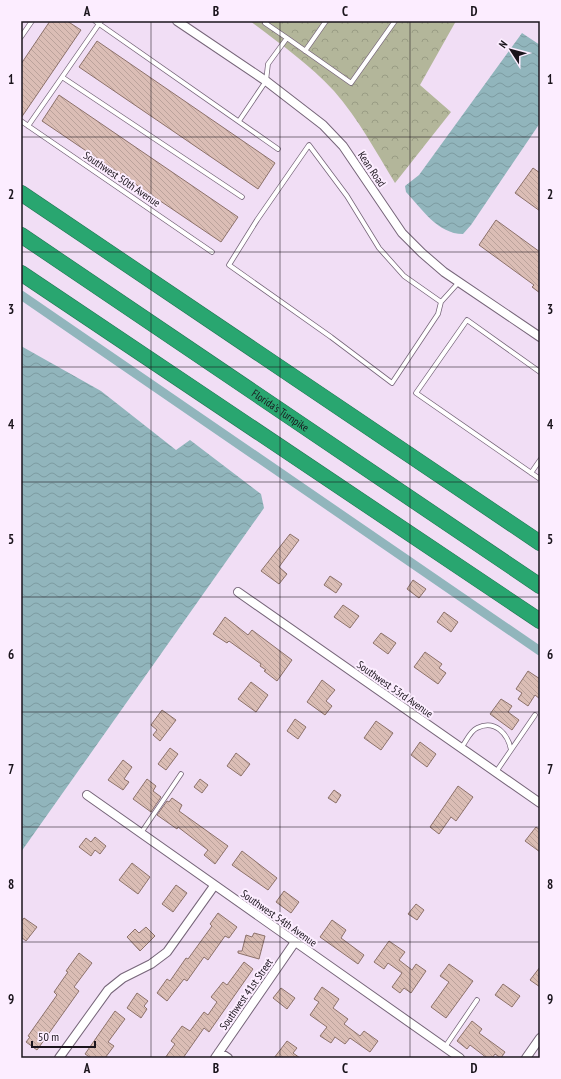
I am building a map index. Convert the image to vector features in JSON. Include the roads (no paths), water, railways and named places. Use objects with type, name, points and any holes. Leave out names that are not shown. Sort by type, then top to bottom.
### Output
[{"type":"highway","points":[[21,193],[540,543]]},
{"type":"highway","name":"Florida's Turnpike","points":[[21,235],[540,586]]},
{"type":"highway","points":[[21,273],[540,620]]},
{"type":"street","name":"Kean Road","points":[[177,21],[266,81],[323,124],[343,146],[402,233],[422,253],[459,282],[540,337]]},
{"type":"street","name":"Southwest 53rd Avenue","points":[[238,592],[540,803]]},
{"type":"street","name":"Southwest 54th Avenue","points":[[87,795],[460,1058]]},
{"type":"street","points":[[59,1058],[108,990],[123,978],[151,964],[167,952],[214,886]]},
{"type":"street","name":"Southwest 41st Street","points":[[217,1055],[295,942]]},
{"type":"street","points":[[526,1058],[540,1038]]},
{"type":"street","points":[[217,1055],[228,1058]]},
{"type":"lane","points":[[21,38],[32,21]]},
{"type":"lane","points":[[267,21],[265,23],[351,83],[395,21]]},
{"type":"lane","points":[[305,51],[326,21]]},
{"type":"lane","points":[[28,126],[98,22],[278,149]]},
{"type":"lane","points":[[239,121],[266,81],[268,64],[287,38]]},
{"type":"lane","points":[[62,77],[242,197]]},
{"type":"lane","name":"Southwest 50th Avenue","points":[[21,121],[212,252]]},
{"type":"lane","points":[[441,302],[404,276],[379,248],[347,196],[309,145],[257,220],[229,265],[392,383],[438,314],[441,302],[459,282]]},
{"type":"lane","points":[[540,372],[467,320],[416,393],[540,479]]},
{"type":"lane","points":[[531,473],[540,460]]},
{"type":"lane","points":[[496,772],[535,715]]},
{"type":"lane","points":[[461,748],[472,732],[477,728],[484,726],[495,727],[504,732],[510,741],[511,750]]},
{"type":"lane","points":[[141,834],[181,774]]},
{"type":"lane","points":[[445,1048],[477,1000]]},
{"type":"water","points":[[522,33],[540,45],[540,123],[471,225],[463,234],[454,233],[438,225],[424,213],[406,192],[405,186],[419,175]]},
{"type":"water","points":[[21,346],[101,391],[176,450],[190,440],[261,494],[264,508],[21,852]]},
{"type":"waterway","points":[[21,295],[540,651]]}]
